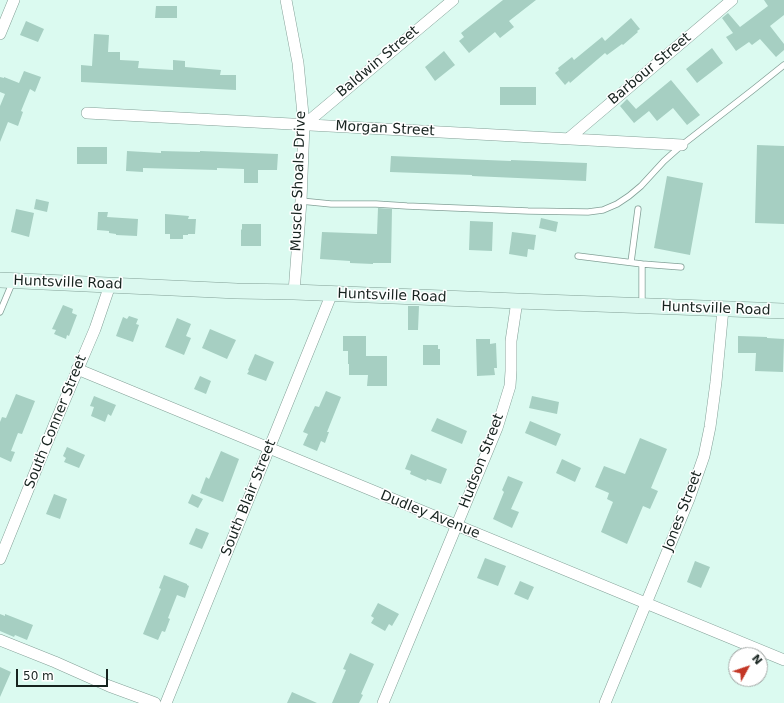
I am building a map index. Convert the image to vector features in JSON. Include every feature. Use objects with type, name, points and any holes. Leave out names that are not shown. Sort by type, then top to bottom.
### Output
[{"type":"main road","name":"Huntsville Road","points":[[6,281],[784,312]]},
{"type":"street","points":[[0,34],[14,0]]},
{"type":"street","name":"Muscle Shoals Drive","points":[[286,0],[298,63],[304,125],[301,201],[294,292]]},
{"type":"street","name":"Baldwin Street","points":[[304,125],[453,0]]},
{"type":"street","name":"Barbour Street","points":[[568,139],[732,0]]},
{"type":"street","name":"Morgan Street","points":[[87,113],[682,145]]},
{"type":"street","name":"South Conner Street","points":[[0,558],[77,369],[95,329],[110,285]]},
{"type":"street","name":"South Blair Street","points":[[166,703],[332,293]]},
{"type":"street","name":"Hudson Street","points":[[383,703],[497,428],[510,386],[511,341],[517,302]]},
{"type":"street","name":"Jones Street","points":[[605,703],[689,499],[704,456],[716,382],[723,310]]},
{"type":"street","name":"Dudley Avenue","points":[[77,369],[784,660]]},
{"type":"street","points":[[0,640],[109,686],[155,703]]},
{"type":"lane","points":[[301,201],[331,204],[376,204],[528,211],[588,212],[603,210],[630,196],[682,145],[784,64]]},
{"type":"lane","points":[[631,262],[638,209]]},
{"type":"lane","points":[[578,256],[681,268]]},
{"type":"lane","points":[[642,264],[642,306]]},
{"type":"lane","points":[[0,312],[6,281]]},
{"type":"building","points":[[503,0],[536,0],[509,21],[514,27],[500,38],[495,32],[469,53],[459,41],[464,37],[461,33]]},
{"type":"building","points":[[764,0],[784,0],[784,15],[770,26],[784,44],[784,50],[776,57],[760,39],[752,45],[749,42],[736,51],[726,37],[733,33],[722,18],[728,13],[740,27],[768,6]]},
{"type":"building","points":[[156,6],[177,6],[177,18],[155,18]]},
{"type":"building","points":[[631,18],[640,29],[637,31],[638,32],[623,45],[622,44],[607,55],[605,53],[570,83],[569,81],[565,85],[555,73],[559,70],[558,68],[572,57],[574,60],[602,37],[605,41]]},
{"type":"building","points":[[26,21],[44,29],[38,42],[20,35]]},
{"type":"building","points":[[94,34],[109,35],[108,52],[120,52],[120,60],[139,61],[138,68],[173,70],[173,60],[185,61],[185,67],[221,70],[220,75],[236,75],[236,90],[81,82],[81,65],[92,66]]},
{"type":"building","points":[[712,48],[723,63],[697,83],[686,69]]},
{"type":"building","points":[[444,51],[455,65],[435,81],[425,67]]},
{"type":"building","points":[[24,71],[41,77],[35,92],[30,89],[21,111],[23,112],[18,126],[8,122],[0,142],[0,106],[5,94],[0,92],[0,77],[4,77],[19,83]]},
{"type":"building","points":[[671,80],[700,115],[687,125],[673,108],[657,121],[649,111],[634,123],[620,106],[627,99],[636,109]]},
{"type":"building","points":[[500,87],[536,87],[536,105],[500,105]]},
{"type":"building","points":[[757,145],[784,146],[784,224],[755,223]]},
{"type":"building","points":[[77,147],[107,147],[107,164],[77,164]]},
{"type":"building","points":[[127,151],[161,153],[161,151],[200,151],[278,154],[277,170],[258,170],[258,183],[244,183],[244,169],[217,168],[217,170],[143,168],[143,172],[126,171]]},
{"type":"building","points":[[391,156],[587,163],[586,181],[390,172]]},
{"type":"building","points":[[667,176],[703,183],[690,255],[654,248]]},
{"type":"building","points":[[36,199],[49,202],[47,212],[34,209]]},
{"type":"building","points":[[378,208],[392,209],[391,263],[350,263],[350,261],[320,259],[322,232],[377,234]]},
{"type":"building","points":[[16,209],[34,213],[29,237],[11,232]]},
{"type":"building","points":[[98,212],[108,212],[107,217],[138,219],[137,236],[116,235],[109,233],[109,231],[97,230]]},
{"type":"building","points":[[165,214],[189,216],[188,219],[196,219],[195,234],[183,235],[183,239],[170,239],[170,234],[165,234]]},
{"type":"building","points":[[541,218],[558,222],[556,232],[539,228]]},
{"type":"building","points":[[470,221],[493,222],[492,251],[469,250]]},
{"type":"building","points":[[242,224],[261,224],[261,246],[241,246]]},
{"type":"building","points":[[512,232],[536,235],[534,250],[528,249],[527,257],[509,254]]},
{"type":"building","points":[[63,305],[73,309],[72,313],[77,315],[69,336],[67,335],[66,339],[54,334],[56,330],[52,329]]},
{"type":"building","points":[[408,306],[419,306],[418,330],[408,330]]},
{"type":"building","points":[[129,316],[138,319],[136,324],[139,325],[133,342],[116,336],[123,317],[127,319]]},
{"type":"building","points":[[177,318],[191,324],[186,336],[191,338],[184,355],[165,347]]},
{"type":"building","points":[[210,329],[236,340],[227,359],[202,348]]},
{"type":"building","points":[[343,336],[366,336],[366,356],[387,356],[387,386],[367,386],[368,375],[349,375],[348,351],[343,351]]},
{"type":"building","points":[[738,336],[784,339],[783,372],[755,371],[756,353],[738,353]]},
{"type":"building","points":[[476,339],[490,339],[490,344],[496,343],[497,368],[494,368],[495,375],[477,376]]},
{"type":"building","points":[[423,345],[438,345],[438,349],[440,349],[440,365],[423,365]]},
{"type":"building","points":[[255,354],[274,362],[266,381],[247,374]]},
{"type":"building","points":[[200,376],[211,381],[206,394],[194,389]]},
{"type":"building","points":[[326,391],[341,397],[327,432],[329,432],[325,443],[321,441],[317,451],[303,445],[308,434],[303,432],[315,406],[319,407]]},
{"type":"building","points":[[16,394],[35,401],[22,434],[18,433],[11,451],[15,452],[11,462],[0,457],[0,422],[2,417],[6,418]]},
{"type":"building","points":[[94,396],[116,405],[111,416],[108,414],[105,422],[91,416],[94,407],[90,406]]},
{"type":"building","points":[[532,396],[559,402],[557,414],[529,408]]},
{"type":"building","points":[[437,418],[467,431],[462,444],[431,431]]},
{"type":"building","points":[[530,421],[561,434],[556,446],[525,433]]},
{"type":"building","points":[[640,438],[667,449],[651,488],[658,491],[650,509],[643,506],[627,544],[601,532],[613,502],[607,499],[609,493],[595,487],[604,466],[625,474]]},
{"type":"building","points":[[67,447],[85,455],[79,468],[64,462],[66,458],[63,456]]},
{"type":"building","points":[[221,451],[239,459],[223,502],[200,493],[206,477],[209,479]]},
{"type":"building","points":[[411,454],[447,469],[441,484],[427,479],[426,481],[410,474],[411,471],[405,469]]},
{"type":"building","points":[[562,459],[581,468],[575,482],[556,473]]},
{"type":"building","points":[[508,476],[523,482],[511,509],[519,512],[512,528],[493,519],[504,492],[502,490]]},
{"type":"building","points":[[54,494],[67,499],[60,519],[46,514]]},
{"type":"building","points":[[192,494],[203,499],[198,508],[188,503]]},
{"type":"building","points":[[196,528],[209,533],[202,549],[189,544]]},
{"type":"building","points":[[485,558],[506,566],[498,586],[477,578]]},
{"type":"building","points":[[695,561],[710,567],[701,588],[687,582]]},
{"type":"building","points":[[164,575],[189,586],[185,598],[177,595],[168,618],[170,619],[165,632],[162,631],[158,640],[143,634],[161,589],[159,588]]},
{"type":"building","points":[[520,581],[534,587],[528,600],[514,594]]},
{"type":"building","points":[[378,603],[399,614],[392,626],[389,624],[385,631],[371,623],[374,618],[371,616]]},
{"type":"building","points":[[0,614],[5,616],[5,614],[33,625],[27,640],[15,635],[14,637],[0,631]]},
{"type":"building","points":[[350,653],[374,664],[361,694],[363,695],[359,703],[332,703],[346,670],[343,669]]},
{"type":"building","points":[[0,667],[11,672],[0,697]]},
{"type":"building","points":[[292,692],[317,703],[287,703]]}]
